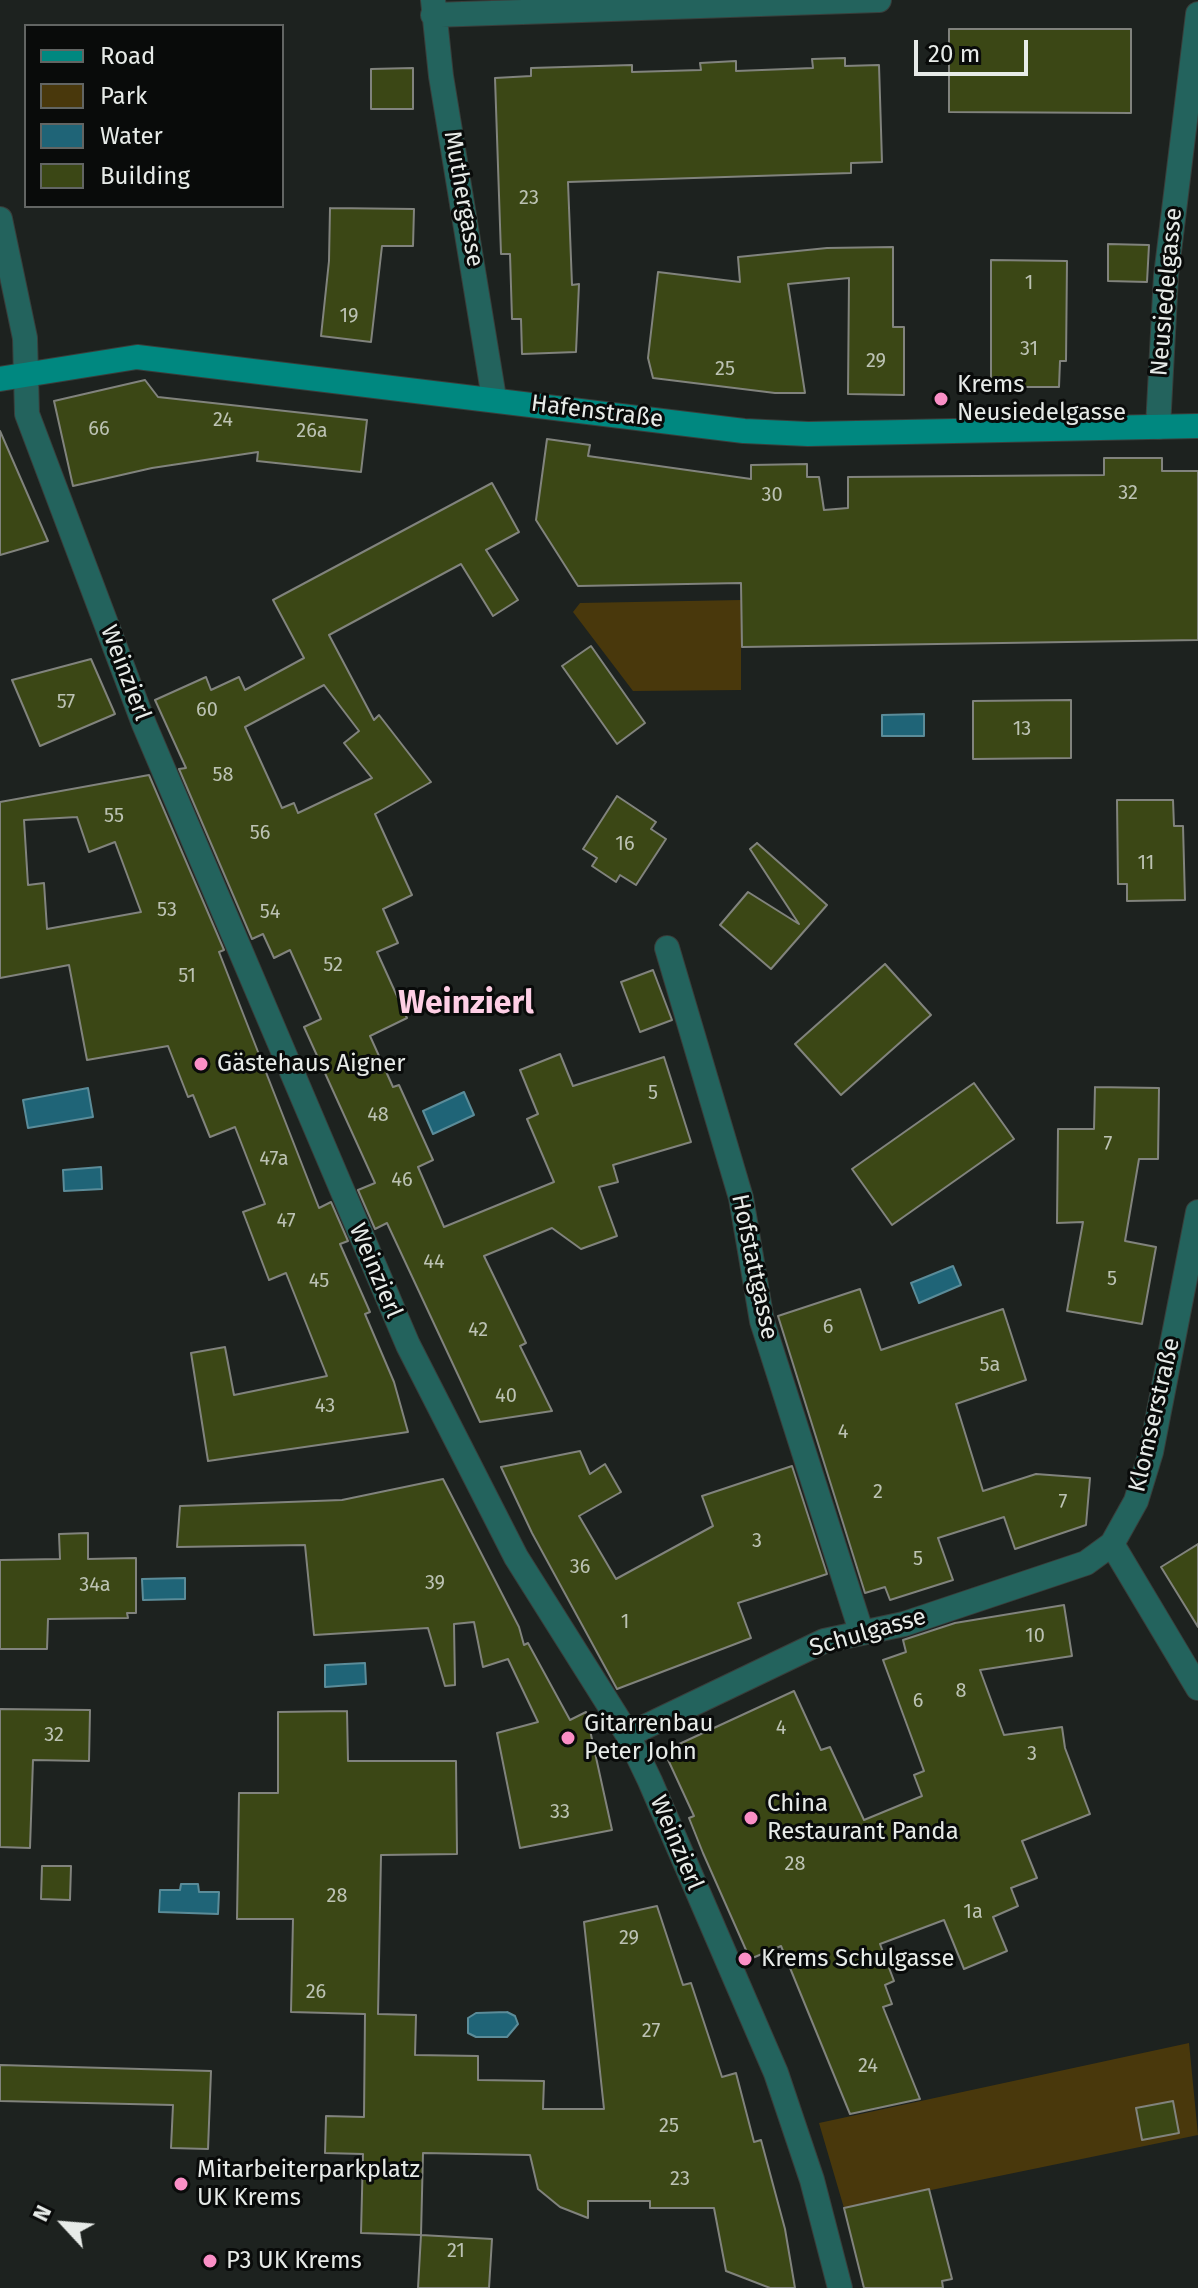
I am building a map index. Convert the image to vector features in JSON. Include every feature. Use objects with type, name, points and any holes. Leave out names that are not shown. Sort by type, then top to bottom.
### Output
[{"type":"street","points":[[433,8],[879,0]]},
{"type":"street","name":"Muthergasse","points":[[433,8],[494,398]]},
{"type":"street","name":"Neusiedelgasse","points":[[1158,427],[1166,276],[1198,14]]},
{"type":"street","name":"Weinzierl","points":[[0,219],[25,338],[27,414],[144,724],[394,1315],[516,1557],[628,1735],[776,2073],[812,2180],[840,2288]]},
{"type":"street","name":"Hafenstraße","points":[[0,379],[137,357],[494,398],[744,431],[792,433],[1198,426]]},
{"type":"street","name":"Hofstattgasse","points":[[667,948],[741,1198],[762,1321],[861,1631]]},
{"type":"street","name":"Klomserstraße","points":[[1112,1544],[1136,1501],[1151,1452],[1198,1212]]},
{"type":"street","points":[[1112,1544],[1198,1688]]},
{"type":"street","name":"Schulgasse","points":[[628,1735],[824,1641],[904,1624],[1086,1563],[1112,1544]]},
{"type":"green space","points":[[741,600],[741,690],[633,691],[573,612],[580,603]]},
{"type":"green space","points":[[1189,2043],[1198,2135],[844,2208],[819,2123]]},
{"type":"water","points":[[924,714],[924,736],[882,736],[882,715]]},
{"type":"water","points":[[88,1088],[93,1117],[28,1128],[23,1100]]},
{"type":"water","points":[[464,1092],[474,1115],[433,1134],[423,1111]]},
{"type":"water","points":[[101,1167],[102,1189],[64,1191],[63,1170]]},
{"type":"water","points":[[953,1266],[961,1285],[919,1303],[911,1283]]},
{"type":"water","points":[[185,1578],[185,1599],[143,1600],[142,1579]]},
{"type":"water","points":[[365,1663],[366,1684],[325,1687],[325,1665]]},
{"type":"water","points":[[181,1884],[198,1884],[199,1892],[219,1892],[218,1914],[159,1912],[160,1890],[180,1890]]},
{"type":"water","points":[[507,2012],[515,2016],[518,2024],[507,2037],[476,2037],[468,2033],[468,2018],[476,2013]]},
{"type":"building","points":[[949,29],[1131,29],[1131,113],[949,112]]},
{"type":"building","points":[[845,58],[845,66],[879,65],[882,162],[851,163],[851,173],[568,182],[572,285],[579,284],[576,352],[522,354],[521,319],[512,319],[510,254],[501,254],[495,78],[531,76],[531,68],[632,65],[632,72],[701,70],[700,63],[736,61],[736,71],[813,68],[812,59]]},
{"type":"building","points":[[413,68],[413,109],[371,109],[371,69]]},
{"type":"building","points":[[330,208],[414,209],[413,246],[382,246],[371,342],[321,336],[329,261]]},
{"type":"building","points":[[1108,244],[1149,245],[1147,282],[1108,281]]},
{"type":"building","points":[[893,247],[893,327],[904,327],[904,395],[848,394],[849,278],[788,284],[805,393],[775,393],[653,378],[648,358],[658,272],[740,282],[738,257],[827,248]]},
{"type":"building","points":[[991,260],[1067,261],[1066,361],[1060,361],[1059,387],[991,387]]},
{"type":"building","points":[[145,380],[158,397],[367,420],[361,472],[257,461],[258,452],[152,468],[73,486],[54,401]]},
{"type":"building","points":[[0,431],[48,541],[0,555]]},
{"type":"building","points":[[547,439],[590,445],[588,456],[751,479],[751,465],[807,464],[807,477],[819,477],[824,510],[848,508],[848,477],[1104,475],[1104,458],[1162,458],[1162,471],[1198,471],[1198,640],[742,647],[741,583],[578,586],[536,520]]},
{"type":"building","points":[[492,483],[519,532],[486,550],[518,600],[493,616],[461,564],[329,635],[374,720],[379,715],[431,782],[375,814],[412,895],[383,909],[398,943],[377,952],[407,1018],[370,1036],[393,1087],[399,1085],[433,1160],[418,1167],[444,1227],[554,1182],[527,1119],[538,1114],[520,1070],[560,1054],[573,1086],[664,1057],[691,1142],[613,1165],[618,1182],[599,1187],[617,1236],[581,1249],[552,1228],[484,1256],[526,1343],[520,1346],[552,1411],[480,1422],[387,1223],[375,1229],[358,1190],[375,1183],[304,1027],[321,1019],[290,950],[274,958],[263,934],[252,939],[179,769],[186,768],[155,700],[206,677],[211,690],[239,677],[245,690],[304,658],[273,600]],"holes":[[[324,685],[359,731],[344,743],[372,778],[298,813],[294,803],[282,808],[245,727]]]},
{"type":"building","points":[[591,646],[645,723],[617,744],[562,666]]},
{"type":"building","points":[[91,659],[115,714],[40,746],[12,680]]},
{"type":"building","points":[[1071,700],[1071,758],[973,759],[973,701]]},
{"type":"building","points":[[149,775],[224,950],[219,952],[319,1208],[331,1202],[348,1241],[340,1244],[370,1312],[365,1314],[394,1382],[408,1432],[208,1461],[191,1353],[225,1347],[234,1395],[327,1376],[286,1273],[269,1280],[243,1212],[265,1204],[235,1127],[210,1137],[193,1095],[188,1097],[168,1046],[87,1060],[69,965],[0,978],[0,802]],"holes":[[[77,817],[89,852],[115,842],[141,912],[47,929],[44,883],[28,885],[24,820]]]},
{"type":"building","points":[[617,796],[656,822],[651,829],[666,839],[636,885],[620,875],[616,882],[592,866],[597,858],[583,849]]},
{"type":"building","points":[[1117,800],[1173,800],[1174,826],[1183,826],[1185,900],[1127,901],[1127,884],[1118,884]]},
{"type":"building","points":[[757,843],[827,905],[771,969],[720,925],[748,892],[799,924],[750,849]]},
{"type":"building","points":[[885,964],[931,1015],[841,1095],[795,1044]]},
{"type":"building","points":[[653,970],[672,1020],[640,1032],[621,982]]},
{"type":"building","points":[[974,1083],[1014,1139],[892,1225],[852,1169]]},
{"type":"building","points":[[1095,1087],[1159,1088],[1158,1159],[1139,1159],[1125,1241],[1156,1247],[1142,1324],[1067,1311],[1083,1222],[1057,1223],[1058,1129],[1094,1129]]},
{"type":"building","points":[[860,1289],[881,1350],[1003,1309],[1026,1380],[956,1404],[983,1491],[1036,1474],[1090,1478],[1086,1525],[1015,1549],[1004,1517],[938,1538],[953,1580],[890,1600],[885,1587],[865,1593],[778,1316]]},
{"type":"building","points":[[580,1451],[590,1474],[605,1464],[621,1492],[579,1516],[616,1579],[713,1526],[702,1496],[792,1466],[827,1574],[738,1603],[751,1638],[617,1689],[532,1533],[501,1467]]},
{"type":"building","points":[[443,1479],[519,1627],[524,1645],[528,1643],[570,1720],[586,1712],[612,1830],[520,1848],[497,1733],[538,1722],[508,1659],[483,1667],[474,1622],[454,1624],[455,1685],[445,1686],[428,1628],[314,1635],[305,1545],[177,1547],[180,1506],[342,1500]]},
{"type":"building","points":[[88,1533],[88,1559],[136,1558],[136,1613],[127,1613],[128,1618],[48,1619],[47,1649],[0,1649],[0,1560],[60,1559],[59,1534]]},
{"type":"building","points":[[1198,1544],[1198,1627],[1161,1567]]},
{"type":"building","points":[[1064,1605],[1072,1656],[980,1670],[1004,1735],[1062,1727],[1065,1748],[1090,1814],[1022,1841],[1037,1878],[1011,1888],[1018,1906],[993,1917],[1007,1951],[964,1969],[944,1920],[880,1944],[894,1981],[885,1985],[892,2004],[883,2007],[920,2099],[850,2114],[781,1946],[750,1959],[703,1853],[689,1818],[694,1816],[664,1751],[794,1691],[821,1750],[830,1747],[864,1820],[922,1796],[914,1775],[924,1771],[883,1660],[906,1652],[903,1640],[955,1623]]},
{"type":"building","points":[[0,1709],[90,1710],[89,1761],[33,1760],[30,1848],[0,1847]]},
{"type":"building","points":[[347,1711],[348,1761],[456,1761],[457,1854],[381,1855],[378,2014],[416,2015],[415,2055],[478,2056],[478,2080],[544,2081],[543,2109],[604,2109],[584,1922],[657,1906],[683,1985],[691,1983],[722,2077],[736,2073],[754,2142],[761,2140],[785,2229],[795,2288],[770,2288],[726,2271],[714,2208],[650,2208],[650,2201],[588,2201],[588,2218],[560,2207],[538,2189],[530,2155],[423,2153],[421,2235],[361,2233],[363,2154],[325,2153],[326,2116],[364,2117],[365,2014],[291,2012],[293,1919],[237,1919],[239,1793],[278,1793],[278,1712]]},
{"type":"building","points":[[42,1866],[71,1866],[70,1900],[41,1899]]},
{"type":"building","points":[[0,2065],[211,2071],[208,2149],[171,2148],[173,2105],[0,2101]]},
{"type":"building","points":[[1173,2101],[1179,2133],[1142,2140],[1136,2108]]},
{"type":"building","points":[[929,2189],[952,2279],[942,2281],[943,2288],[864,2288],[844,2208]]},
{"type":"building","points":[[421,2235],[492,2239],[489,2288],[418,2288]]},
{"type":"place","name":"Krems Neusiedelgasse","points":[[941,399]]},
{"type":"place","name":"Gästehaus Aigner","points":[[201,1064]]},
{"type":"place","name":"Gitarrenbau Peter John","points":[[568,1738]]},
{"type":"place","name":"China Restaurant Panda","points":[[751,1818]]},
{"type":"place","name":"Krems Schulgasse","points":[[745,1959]]},
{"type":"place","name":"Mitarbeiterparkplatz UK Krems","points":[[181,2184]]},
{"type":"place","name":"P3 UK Krems","points":[[210,2261]]},
{"type":"district","name":"Weinzierl","points":[[466,1004]]}]
